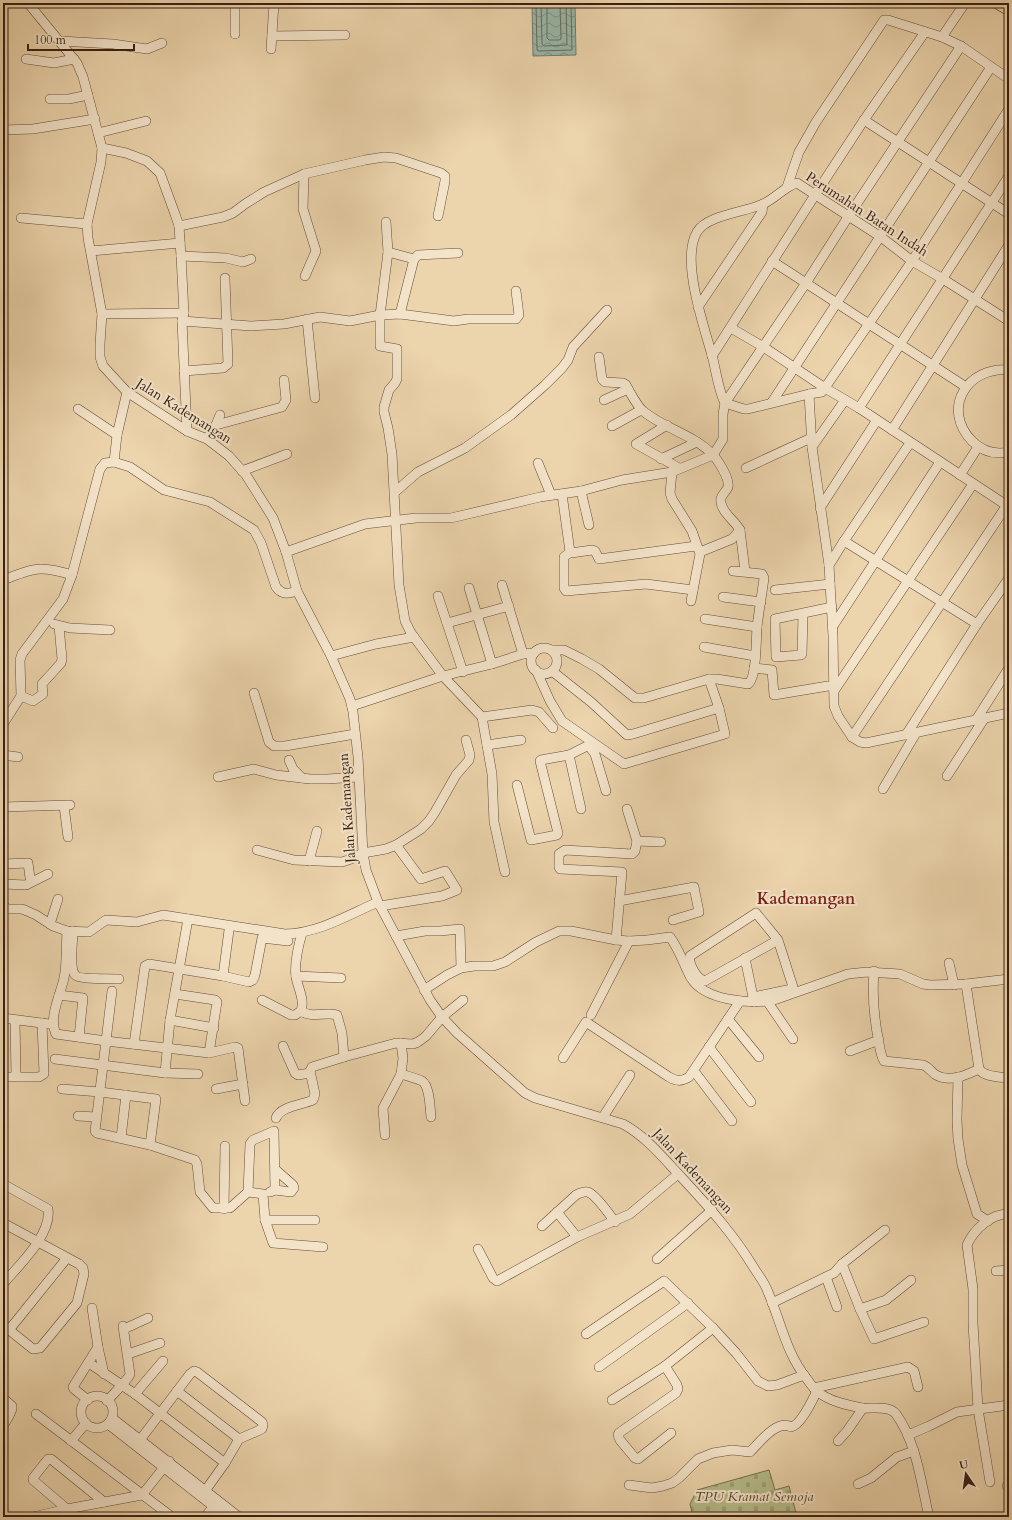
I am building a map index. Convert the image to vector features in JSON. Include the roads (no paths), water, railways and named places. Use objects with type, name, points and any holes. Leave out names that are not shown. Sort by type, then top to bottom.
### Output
[{"type":"main road","points":[[997,3],[1009,10]]},
{"type":"street","name":"Jalan Kademangan","points":[[28,3],[74,59],[83,77],[102,148],[102,162],[87,224],[102,314],[100,357],[103,366],[126,392],[187,431],[207,440],[229,456],[242,471],[273,518],[286,552],[297,591],[331,656],[352,706],[356,734],[363,853],[366,870],[379,904],[424,990],[442,1017],[457,1033],[525,1093],[535,1098],[604,1117],[623,1124],[634,1130],[648,1141],[712,1210],[748,1257],[765,1285],[787,1347],[815,1390],[839,1402],[862,1408],[887,1409],[893,1411],[908,1435],[914,1452],[929,1517]]},
{"type":"street","points":[[235,3],[235,34]]},
{"type":"street","points":[[271,49],[274,3]]},
{"type":"street","points":[[942,37],[965,3]]},
{"type":"street","points":[[787,188],[799,152],[816,122],[883,21],[888,20],[942,37],[961,46],[1009,79]]},
{"type":"street","points":[[712,356],[864,120],[925,32]]},
{"type":"street","points":[[272,36],[345,35]]},
{"type":"street","points":[[60,41],[113,44],[147,49],[162,43]]},
{"type":"street","points":[[286,552],[365,524],[416,518],[451,518],[551,495],[581,491],[622,480],[676,470],[716,451],[723,439],[723,414],[725,403],[762,346],[806,283],[897,141],[961,46]]},
{"type":"street","points":[[26,59],[54,63],[74,59]]},
{"type":"street","points":[[772,402],[881,237],[928,161],[990,67]]},
{"type":"street","points":[[50,99],[69,99],[88,96]]},
{"type":"street","points":[[725,403],[744,409],[824,390],[868,323],[912,261],[1009,109]]},
{"type":"street","points":[[3,130],[33,129],[95,120]]},
{"type":"street","points":[[98,133],[146,120]]},
{"type":"street","points":[[864,120],[1009,214]]},
{"type":"street","points":[[102,148],[126,153],[147,161],[160,173],[179,226],[187,431]]},
{"type":"street","points":[[179,226],[223,217],[233,213],[264,192],[304,174],[384,157],[396,158],[441,173],[445,176],[438,216]]},
{"type":"street","points":[[304,174],[303,209],[316,251],[305,276]]},
{"type":"street","points":[[859,408],[1009,176]]},
{"type":"street","name":"Perumahan Batan Indah","points":[[725,403],[698,307],[692,270],[692,250],[694,239],[698,230],[706,223],[731,213],[763,204],[796,183],[881,237],[912,261],[1009,321]]},
{"type":"street","points":[[698,307],[762,212],[763,204]]},
{"type":"street","points":[[21,218],[87,224]]},
{"type":"street","points":[[386,222],[388,252],[380,315],[380,346],[397,349],[397,379],[389,390],[384,407],[392,454],[394,520],[399,594],[407,626],[414,637],[444,676],[482,717],[492,780],[494,822],[505,872]]},
{"type":"street","points":[[91,251],[180,243]]},
{"type":"street","points":[[892,430],[1009,246]]},
{"type":"street","points":[[388,252],[414,259]]},
{"type":"street","points":[[400,314],[414,259],[421,254],[458,253]]},
{"type":"street","points":[[181,256],[226,258],[243,262],[251,260]]},
{"type":"street","points":[[772,261],[966,386]]},
{"type":"street","points":[[184,370],[224,368],[228,364],[225,278]]},
{"type":"street","points":[[102,314],[183,317],[227,324],[258,326],[284,324],[320,317],[350,320],[380,315],[400,314],[454,321],[468,319],[516,319],[519,315],[516,291]]},
{"type":"street","points":[[394,492],[418,472],[465,448],[522,405],[562,368],[568,360],[573,347],[607,310]]},
{"type":"street","points":[[307,319],[315,398]]},
{"type":"street","points":[[730,328],[762,346],[824,390],[859,408],[910,443],[1008,506],[852,737]]},
{"type":"street","points":[[599,357],[602,379],[605,382],[623,383],[628,388],[641,410],[697,442],[716,451],[728,480],[727,488],[721,498],[722,507],[740,530],[745,571]]},
{"type":"street","points":[[1009,370],[998,369],[986,371],[975,377],[966,386],[960,398],[958,410],[964,433],[978,447],[994,453],[1009,452]]},
{"type":"street","points":[[216,425],[282,407],[286,400],[284,380]]},
{"type":"street","points":[[604,400],[628,388]]},
{"type":"street","points":[[114,462],[116,435],[126,392]]},
{"type":"street","points":[[809,394],[812,447],[829,565],[833,626],[831,688],[836,712],[852,737],[860,742],[866,743],[1009,713]]},
{"type":"street","points":[[812,447],[845,400]]},
{"type":"street","points":[[78,409],[116,435]]},
{"type":"street","points":[[612,426],[641,410]]},
{"type":"street","points":[[207,440],[220,415]]},
{"type":"street","points":[[820,508],[877,420]]},
{"type":"street","points":[[667,425],[636,444],[676,470]]},
{"type":"street","points":[[746,468],[811,438]]},
{"type":"street","points":[[661,459],[697,442]]},
{"type":"street","points":[[829,565],[910,443]]},
{"type":"street","points":[[960,475],[978,447]]},
{"type":"street","points":[[242,471],[287,454]]},
{"type":"street","points":[[3,724],[21,696],[20,658],[63,599],[72,574],[100,469],[105,463],[114,462],[130,467],[164,490],[210,502],[254,530],[259,539],[279,592],[284,593],[297,591]]},
{"type":"street","points":[[833,626],[940,462]]},
{"type":"street","points":[[538,463],[551,495]]},
{"type":"street","points":[[676,470],[670,493],[672,499],[692,531],[698,549],[691,601]]},
{"type":"street","points":[[754,668],[772,670],[774,695],[831,688],[909,580],[973,484]]},
{"type":"street","points":[[581,491],[589,525]]},
{"type":"street","points":[[562,494],[570,552]]},
{"type":"street","points":[[570,552],[574,554],[592,550],[595,551],[599,559],[698,549],[732,539],[740,530]]},
{"type":"street","points":[[844,541],[909,580],[977,624]]},
{"type":"street","points":[[570,552],[564,557],[564,588],[566,591],[646,584],[693,590]]},
{"type":"street","points":[[3,580],[34,569],[46,569],[72,574]]},
{"type":"street","points":[[352,706],[444,676],[492,664],[523,654],[534,653],[542,648],[564,650],[582,658],[599,669],[635,698],[644,698],[709,679],[748,684],[751,682],[756,656],[757,627],[764,576],[762,574],[745,571],[733,571]]},
{"type":"street","points":[[906,735],[977,624],[1008,583]]},
{"type":"street","points":[[775,590],[830,584]]},
{"type":"street","points":[[502,585],[523,654]]},
{"type":"street","points":[[469,588],[492,664]]},
{"type":"street","points":[[438,596],[463,672]]},
{"type":"street","points":[[723,597],[761,602]]},
{"type":"street","points":[[447,623],[509,606]]},
{"type":"street","points":[[803,614],[802,654],[776,657],[775,619],[832,607]]},
{"type":"street","points":[[705,619],[757,627]]},
{"type":"street","points":[[47,622],[60,626],[110,630]]},
{"type":"street","points":[[21,696],[33,701],[43,694],[42,684],[61,663],[60,626]]},
{"type":"street","points":[[331,656],[376,644],[414,637]]},
{"type":"street","points":[[704,648],[756,656]]},
{"type":"street","points":[[536,670],[544,673],[552,671],[556,666],[556,655],[552,650]]},
{"type":"street","points":[[534,653],[532,660],[533,666],[550,701],[562,721],[591,744],[623,764],[632,763],[724,735],[725,732],[719,708],[709,679]]},
{"type":"street","points":[[947,776],[1009,668]]},
{"type":"street","points":[[552,671],[591,702],[627,735],[719,708]]},
{"type":"street","points":[[254,693],[269,742],[274,746],[285,746],[356,734]]},
{"type":"street","points":[[482,717],[532,710],[540,712],[554,728]]},
{"type":"street","points":[[883,789],[916,732]]},
{"type":"street","points":[[257,850],[294,860],[342,862],[363,853],[386,849],[396,845],[421,829],[429,821],[456,775],[469,760],[470,755],[466,740]]},
{"type":"street","points":[[487,745],[521,740]]},
{"type":"street","points":[[517,785],[531,840],[557,835],[558,832],[540,761],[569,755],[591,744]]},
{"type":"street","points":[[591,744],[606,791]]},
{"type":"street","points":[[3,755],[18,757]]},
{"type":"street","points":[[569,755],[581,809]]},
{"type":"street","points":[[289,760],[293,769],[302,778]]},
{"type":"street","points":[[218,777],[254,769],[276,775],[302,778],[327,779],[358,776]]},
{"type":"street","points":[[3,807],[67,805],[68,837]]},
{"type":"street","points":[[616,940],[622,872],[560,869],[558,867],[559,854],[565,850],[632,854],[635,851],[637,841],[627,809]]},
{"type":"street","points":[[309,861],[317,831]]},
{"type":"street","points":[[637,841],[661,842]]},
{"type":"street","points":[[3,905],[7,909],[27,911],[50,924],[70,931],[89,932],[106,920],[137,922],[163,915],[285,934],[302,933],[319,928],[379,904],[442,896],[457,890],[445,871],[421,879],[396,845]]},
{"type":"street","points":[[3,864],[28,863],[30,878]]},
{"type":"street","points":[[3,884],[26,885],[48,874]]},
{"type":"street","points":[[619,901],[694,887],[699,911],[673,920]]},
{"type":"street","points":[[50,924],[58,899]]},
{"type":"street","points":[[424,990],[461,968],[498,965],[536,942],[559,931],[571,930],[616,940],[629,941],[670,937],[692,978],[700,987],[723,997],[740,1001],[793,988],[778,940],[756,913],[693,952],[690,956],[689,959],[698,978],[704,981],[778,940]]},
{"type":"street","points":[[165,1073],[170,1020],[188,919]]},
{"type":"street","points":[[396,936],[425,931],[460,929],[461,968]]},
{"type":"street","points":[[223,976],[229,930]]},
{"type":"street","points":[[70,931],[72,957],[75,975],[77,977],[119,979]]},
{"type":"street","points":[[70,931],[64,978],[55,1008],[54,1024],[56,1034],[167,1049],[209,1053],[237,1048],[239,1050],[245,1101]]},
{"type":"street","points":[[262,1000],[291,1015],[295,1015],[301,1011],[301,995],[296,976],[297,954],[302,933]]},
{"type":"street","points":[[134,1044],[145,966],[149,964],[251,982],[256,975],[262,938],[288,941]]},
{"type":"street","points":[[591,1015],[629,941]]},
{"type":"street","points":[[745,958],[753,999]]},
{"type":"street","points":[[949,963],[954,985]]},
{"type":"street","points":[[753,999],[767,1001],[848,974],[874,972],[900,974],[927,985],[954,985],[1009,979]]},
{"type":"street","points":[[874,972],[872,997],[884,1061],[924,1064],[928,1066],[936,1075],[948,1078],[958,1077],[979,1069]]},
{"type":"street","points":[[296,976],[341,978]]},
{"type":"street","points":[[966,984],[979,1069],[981,1072],[986,1074],[1009,1078]]},
{"type":"street","points":[[112,991],[96,1117],[95,1128],[97,1133],[150,1145],[195,1160],[197,1164],[200,1192],[213,1208],[224,1209],[230,1208],[248,1192],[250,1144],[253,1140],[274,1131],[276,1170],[275,1190]]},
{"type":"street","points":[[175,994],[215,1000],[217,1006],[209,1053]]},
{"type":"street","points":[[59,995],[83,998],[79,1037]]},
{"type":"street","points":[[276,1118],[277,1114],[284,1110],[313,1100],[315,1094],[310,1073],[311,1069],[316,1065],[344,1056],[400,1043],[413,1044],[418,1042],[426,1036],[442,1017],[463,1000]]},
{"type":"street","points":[[563,1058],[586,1022],[675,1080],[686,1080],[694,1071],[740,1001]]},
{"type":"street","points":[[767,1001],[793,1039]]},
{"type":"street","points":[[301,1011],[309,1015],[337,1015],[342,1033],[344,1056]]},
{"type":"street","points":[[3,1018],[54,1024]]},
{"type":"street","points":[[728,1019],[759,1058]]},
{"type":"street","points":[[15,1020],[16,1076]]},
{"type":"street","points":[[170,1020],[214,1028]]},
{"type":"street","points":[[3,1076],[39,1077],[44,1074],[42,1023]]},
{"type":"street","points":[[850,1051],[879,1040]]},
{"type":"street","points":[[385,1135],[383,1108],[401,1074],[403,1058],[400,1043]]},
{"type":"street","points":[[283,1046],[295,1073],[298,1075],[310,1073]]},
{"type":"street","points":[[709,1047],[751,1102]]},
{"type":"street","points":[[55,1059],[165,1073],[198,1074]]},
{"type":"street","points":[[694,1071],[732,1121]]},
{"type":"street","points":[[401,1074],[422,1081],[425,1084],[428,1090],[431,1117]]},
{"type":"street","points":[[604,1117],[630,1075]]},
{"type":"street","points":[[958,1077],[957,1120],[962,1165],[977,1214],[988,1221]]},
{"type":"street","points":[[216,1089],[243,1084]]},
{"type":"street","points":[[62,1089],[156,1099],[150,1145]]},
{"type":"street","points":[[121,1138],[126,1095]]},
{"type":"street","points":[[78,1116],[96,1117]]},
{"type":"street","points":[[224,1209],[225,1146]]},
{"type":"street","points":[[248,1192],[263,1194],[275,1190],[291,1192],[294,1188],[293,1185],[276,1170]]},
{"type":"street","points":[[478,1249],[492,1278],[497,1281],[577,1237],[616,1222],[630,1214],[678,1174]]},
{"type":"street","points":[[3,1184],[48,1209],[49,1213],[38,1242],[3,1284]]},
{"type":"street","points":[[542,1226],[581,1192],[586,1192],[593,1196],[616,1222]]},
{"type":"street","points":[[263,1194],[265,1220],[273,1243],[323,1247]]},
{"type":"street","points":[[657,1259],[712,1210]]},
{"type":"street","points":[[557,1212],[577,1237]]},
{"type":"street","points":[[990,1482],[978,1409],[973,1323],[973,1289],[966,1246],[973,1234],[996,1215],[1009,1214]]},
{"type":"street","points":[[265,1220],[315,1220]]},
{"type":"street","points":[[5,1227],[38,1242],[79,1264],[83,1268],[84,1274],[77,1303],[38,1350],[33,1349],[6,1327],[67,1258]]},
{"type":"street","points":[[772,1303],[834,1273],[842,1264],[885,1230]]},
{"type":"street","points":[[842,1264],[860,1310],[874,1339],[924,1322]]},
{"type":"street","points":[[996,1271],[1009,1270]]},
{"type":"street","points":[[826,1278],[837,1307]]},
{"type":"street","points":[[860,1310],[886,1300],[911,1280]]},
{"type":"street","points":[[586,1334],[664,1281],[713,1328],[736,1353],[758,1381],[768,1386],[777,1385],[804,1375]]},
{"type":"street","points":[[599,1367],[688,1303]]},
{"type":"street","points":[[92,1308],[104,1374]]},
{"type":"street","points":[[107,1401],[120,1385],[130,1378],[128,1354],[123,1327],[148,1318]]},
{"type":"street","points":[[612,1400],[665,1366],[713,1328]]},
{"type":"street","points":[[128,1354],[160,1343]]},
{"type":"street","points":[[88,1400],[74,1389],[74,1387],[98,1347]]},
{"type":"street","points":[[135,1394],[164,1361]]},
{"type":"street","points":[[89,1363],[135,1394],[225,1463]]},
{"type":"street","points":[[665,1366],[677,1385],[678,1389],[676,1393],[618,1433],[618,1435],[620,1440],[634,1458],[638,1460],[671,1433]]},
{"type":"street","points":[[629,1485],[652,1488],[664,1486],[679,1478],[698,1459],[713,1453],[732,1450],[750,1452],[760,1441],[780,1425],[786,1424],[792,1427],[797,1424],[815,1390],[908,1368],[914,1371],[918,1387]]},
{"type":"street","points":[[140,1440],[190,1374],[194,1371],[197,1372],[263,1424],[262,1429],[239,1439],[206,1491]]},
{"type":"street","points":[[177,1391],[239,1439]]},
{"type":"street","points":[[99,1397],[107,1401],[110,1404],[112,1411],[110,1421],[102,1427],[95,1428],[86,1423],[81,1414],[82,1407],[88,1400],[99,1397]]},
{"type":"street","points":[[3,1398],[12,1406],[12,1410],[3,1426]]},
{"type":"street","points":[[908,1435],[958,1412],[1009,1405]]},
{"type":"street","points":[[838,1441],[847,1431],[862,1408]]},
{"type":"street","points":[[36,1414],[172,1517]]},
{"type":"street","points":[[110,1421],[140,1440],[166,1465],[206,1491],[226,1517]]},
{"type":"street","points":[[110,1421],[215,1503],[239,1517]]},
{"type":"street","points":[[71,1440],[86,1423]]},
{"type":"street","points":[[858,1484],[871,1478],[897,1457],[914,1452]]},
{"type":"street","points":[[67,1509],[33,1480],[48,1459],[51,1459],[104,1502]]},
{"type":"street","points":[[33,1517],[142,1495],[166,1465]]},
{"type":"street","points":[[205,1517],[215,1503]]},
{"type":"water","points":[[532,3],[575,3],[576,55],[533,56]]},
{"type":"district","name":"Kademangan","points":[[806,899]]},
{"type":"park label","name":"TPU Kramat Semoja","points":[[754,1496]]}]
